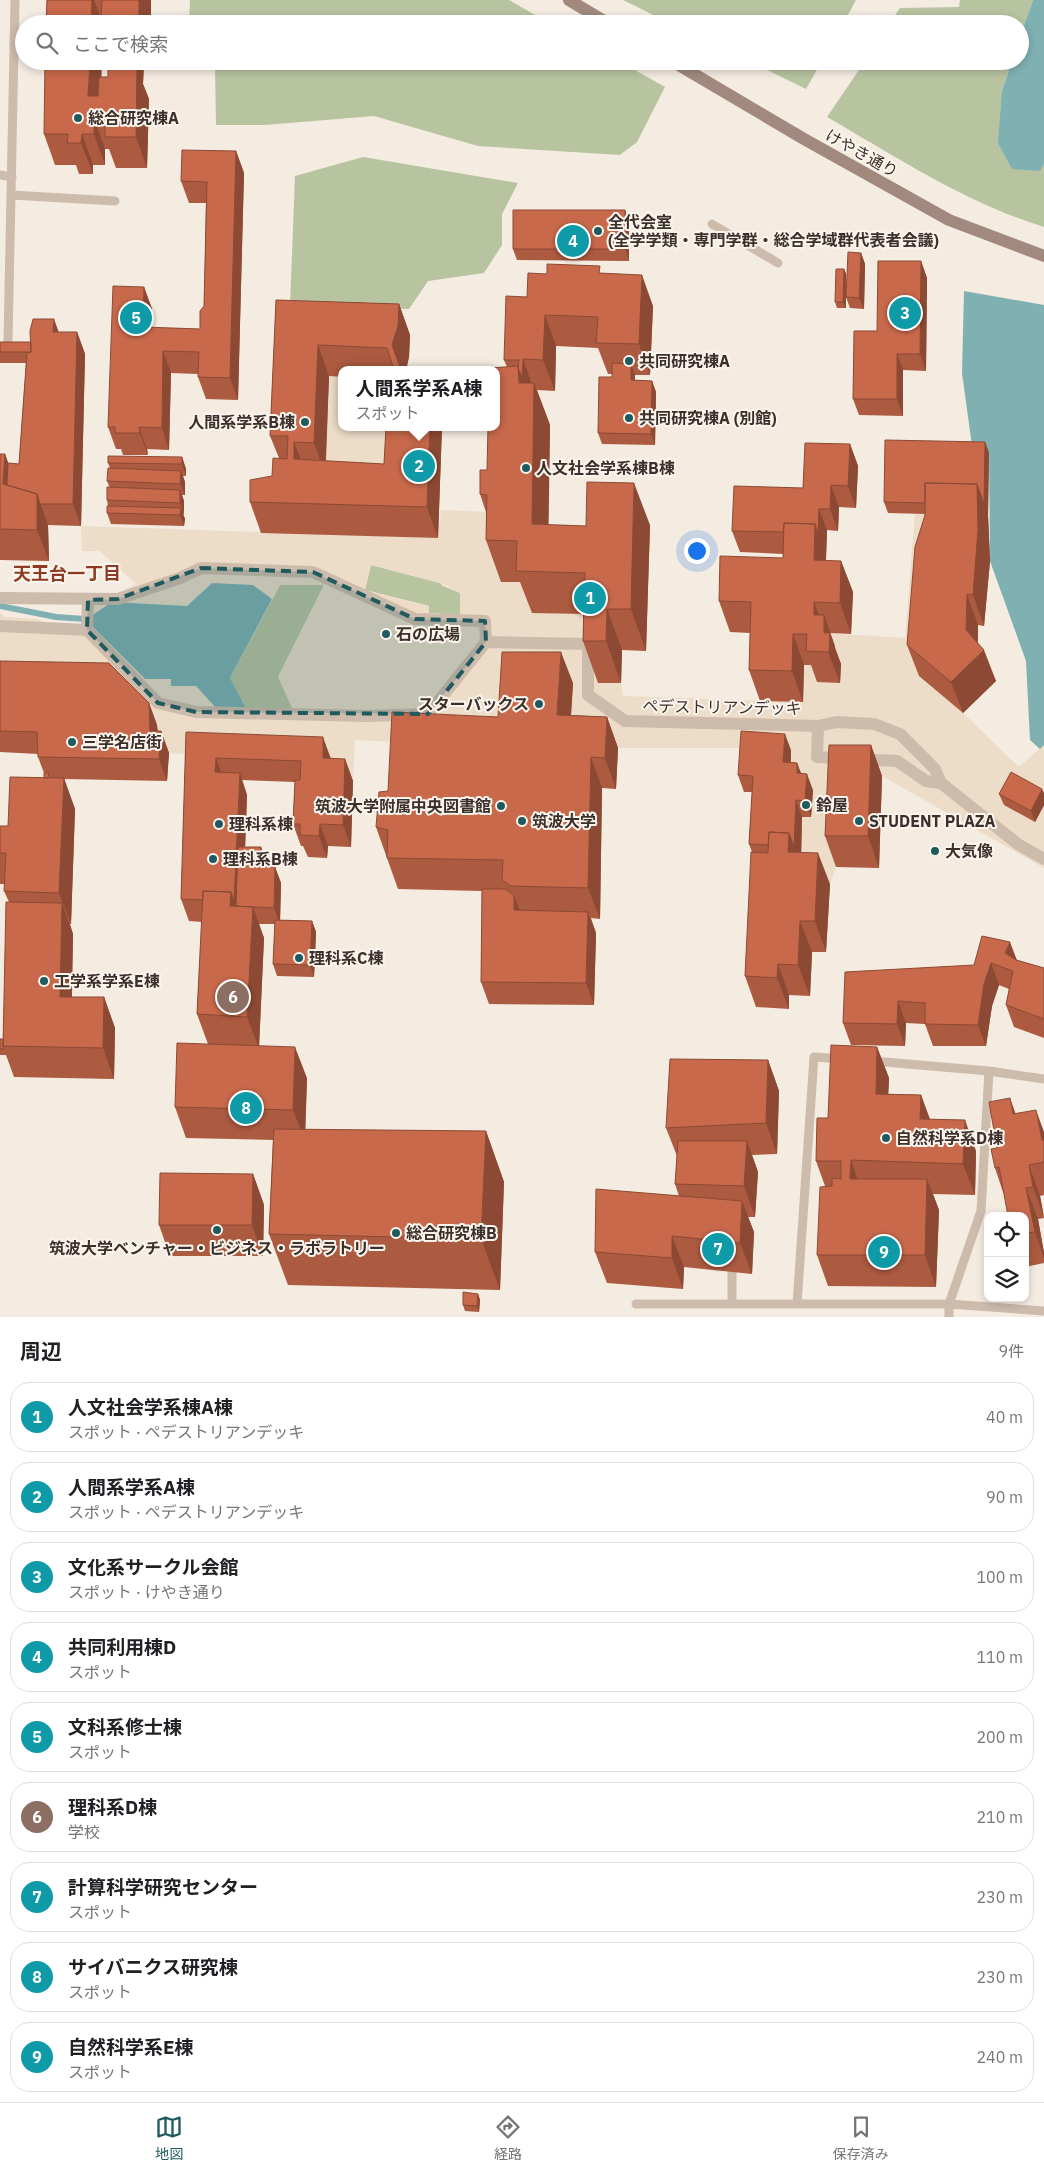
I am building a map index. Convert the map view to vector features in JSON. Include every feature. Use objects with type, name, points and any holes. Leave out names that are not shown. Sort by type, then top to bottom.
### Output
[{"type":"street","points":[[568,0],[594,15]]},
{"type":"street","name":"けやき通り","points":[[687,70],[804,139],[949,220],[1044,256]]},
{"type":"street","points":[[0,598],[118,599],[180,578],[201,568],[313,572],[414,619],[485,621],[486,642],[428,714],[366,716],[196,712],[158,703],[87,630],[0,626]]},
{"type":"street","points":[[87,630],[88,600]]},
{"type":"street","name":"ペデストリアンデッキ","points":[[486,642],[588,644],[588,695],[625,721],[818,726],[837,722],[874,724],[900,734],[935,769],[941,783],[1019,845],[1044,859]]},
{"type":"street","name":"ペデストリアンデッキ","points":[[818,726],[817,757],[897,761],[926,781],[941,783]]},
{"type":"lane","points":[[8,340],[15,0]]},
{"type":"lane","points":[[0,175],[12,177]]},
{"type":"lane","points":[[11,195],[115,201]]},
{"type":"lane","points":[[712,224],[778,263]]},
{"type":"lane","points":[[798,1304],[814,1056],[853,1060]]},
{"type":"lane","points":[[862,1061],[989,1071],[1044,1079]]},
{"type":"lane","points":[[949,1317],[949,1304],[981,1211],[989,1071]]},
{"type":"lane","points":[[732,1272],[732,1304]]},
{"type":"lane","points":[[636,1304],[949,1304],[1044,1311]]},
{"type":"highlighted area","points":[[201,568],[313,572],[415,619],[485,621],[486,642],[428,714],[196,712],[158,703],[87,630],[88,600],[118,599]]},
{"type":"green space","points":[[190,0],[509,0],[535,15],[189,15]]},
{"type":"green space","points":[[623,0],[856,0],[848,15],[654,15]]},
{"type":"green space","points":[[960,0],[1033,0],[1028,15],[895,15],[900,8],[959,7]]},
{"type":"green space","points":[[215,70],[635,70],[665,87],[637,142],[620,155],[478,146],[374,116],[265,125],[216,125]]},
{"type":"green space","points":[[767,70],[817,70],[806,89]]},
{"type":"green space","points":[[859,70],[1009,70],[1002,91],[1039,171],[1044,164],[1044,227],[1015,217],[960,192],[827,117]]},
{"type":"green space","points":[[363,157],[518,183],[502,214],[502,245],[484,273],[428,281],[409,309],[290,306],[295,176]]},
{"type":"green space","points":[[371,565],[440,583],[460,593],[460,615],[428,613],[429,606],[365,590]]},
{"type":"green space","points":[[280,585],[324,585],[278,677],[293,708],[246,708],[230,678]]},
{"type":"shaded area","points":[[329,376],[338,377],[338,431],[412,431],[395,495],[306,473]]},
{"type":"shaded area","points":[[441,510],[496,512],[532,583],[600,615],[598,682],[621,683],[623,696],[803,702],[804,665],[818,665],[817,682],[840,682],[826,633],[905,638],[915,514],[937,514],[919,676],[963,713],[1019,767],[1044,745],[1044,868],[882,776],[841,776],[836,867],[830,884],[799,883],[802,817],[811,817],[747,748],[569,746],[572,683],[510,748],[355,740],[353,781],[194,754],[158,753],[0,683],[0,613],[6,617],[37,619],[53,626],[92,626],[145,679],[172,679],[171,686],[196,686],[217,709],[292,708],[278,677],[324,585],[280,585],[272,598],[212,583],[187,606],[112,602],[91,616],[93,594],[112,596],[136,584],[100,551],[82,551],[81,526],[438,538]],"holes":[[[371,565],[440,583],[460,593],[460,615],[429,613],[429,606],[365,590]]]},
{"type":"water","points":[[1033,0],[1044,0],[1044,164],[1040,171],[1012,169],[998,143],[1002,91],[1009,70],[1029,70],[1028,15]]},
{"type":"water","points":[[964,291],[1044,305],[1044,745],[1040,749],[1030,740],[1026,661],[990,561],[989,453],[973,453],[962,373]]},
{"type":"water","points":[[212,583],[253,585],[272,599],[230,678],[246,708],[217,709],[196,686],[171,686],[171,679],[145,679],[92,626],[91,616],[112,602],[187,606]]},
{"type":"building","points":[[47,0],[92,0],[91,15],[46,15]]},
{"type":"building","points":[[102,0],[139,0],[139,15],[101,15]]},
{"type":"building","points":[[45,70],[89,70],[88,96],[98,96],[99,77],[108,77],[108,70],[137,70],[136,137],[105,137],[105,118],[94,118],[94,134],[82,134],[81,143],[67,143],[68,134],[44,134]]},
{"type":"building","points":[[182,150],[236,151],[230,378],[198,377],[199,352],[163,351],[162,428],[139,427],[140,433],[115,433],[115,427],[108,427],[113,286],[144,287],[143,327],[200,329],[200,311],[204,306],[207,182],[181,181]]},
{"type":"building","points":[[513,210],[625,210],[625,249],[513,249]]},
{"type":"building","points":[[848,252],[861,253],[859,298],[846,297]]},
{"type":"building","points":[[878,261],[921,261],[920,354],[897,354],[897,399],[853,399],[854,331],[877,331]]},
{"type":"building","points":[[547,264],[600,266],[599,273],[642,275],[639,344],[596,343],[598,317],[545,315],[543,360],[523,359],[522,377],[518,368],[519,360],[504,360],[506,296],[527,297],[528,273],[547,274]]},
{"type":"building","points":[[836,269],[844,269],[843,302],[835,302]]},
{"type":"building","points":[[276,300],[399,304],[398,326],[392,345],[400,366],[393,366],[387,348],[318,345],[314,443],[294,442],[294,459],[384,464],[386,431],[430,431],[427,507],[250,502],[250,480],[272,476],[273,458],[287,459],[288,436],[270,436]]},
{"type":"building","points":[[33,319],[54,319],[53,332],[77,332],[73,504],[40,504],[37,494],[7,485],[8,463],[19,464],[27,353],[31,352],[30,331]]},
{"type":"building","points":[[0,342],[31,342],[31,352],[0,352]]},
{"type":"building","name":"共同研究棟A (別館)","points":[[612,363],[631,364],[631,380],[652,381],[651,434],[598,433],[599,377],[612,377]]},
{"type":"building","points":[[518,366],[519,383],[534,383],[532,524],[586,526],[587,482],[634,483],[631,609],[607,609],[606,641],[583,641],[585,573],[516,571],[517,541],[486,540],[487,495],[480,494],[480,470],[487,470],[488,431],[500,431],[500,367]]},
{"type":"building","points":[[885,440],[985,442],[984,504],[977,484],[925,483],[925,503],[884,502]]},
{"type":"building","points":[[805,443],[850,444],[848,486],[831,485],[830,509],[819,509],[818,534],[815,524],[784,523],[783,532],[732,531],[734,486],[803,488]]},
{"type":"building","points":[[0,454],[5,454],[3,484],[37,494],[37,530],[0,529]]},
{"type":"building","points":[[108,456],[182,457],[182,464],[108,463]]},
{"type":"building","points":[[108,468],[181,471],[180,484],[107,481]]},
{"type":"building","points":[[925,483],[977,484],[978,530],[973,595],[967,594],[966,630],[984,650],[951,682],[907,645],[915,547],[925,515]]},
{"type":"building","points":[[107,487],[180,490],[180,503],[107,500]]},
{"type":"building","points":[[107,506],[181,508],[180,515],[107,513]]},
{"type":"building","points":[[784,523],[815,524],[814,560],[841,561],[840,603],[814,602],[814,615],[824,615],[824,633],[830,633],[829,652],[806,651],[807,634],[793,634],[792,671],[749,670],[751,602],[719,601],[720,556],[783,558]]},
{"type":"building","name":"筑波大学附属中央図書館","points":[[502,652],[561,652],[557,715],[607,717],[605,758],[591,757],[588,888],[511,886],[502,880],[503,860],[387,858],[388,830],[376,827],[379,792],[388,791],[392,712],[498,717]]},
{"type":"building","points":[[0,661],[109,663],[149,703],[150,731],[161,731],[159,759],[38,757],[37,732],[0,731]]},
{"type":"building","points":[[741,731],[785,734],[783,762],[797,763],[797,773],[807,774],[805,801],[796,800],[794,847],[789,833],[769,832],[768,845],[749,844],[753,776],[738,775]]},
{"type":"building","name":"理科系棟","points":[[186,732],[323,737],[323,758],[345,759],[343,825],[320,824],[319,836],[300,835],[300,824],[293,824],[295,780],[300,780],[301,761],[216,758],[215,772],[240,773],[234,901],[231,892],[203,891],[203,900],[181,899]]},
{"type":"building","points":[[829,745],[871,745],[868,836],[825,836]]},
{"type":"building","points":[[1011,772],[1042,789],[1031,811],[999,794]]},
{"type":"building","points":[[44,773],[49,773],[48,778],[44,778]]},
{"type":"building","points":[[10,777],[64,778],[59,893],[4,891],[6,853],[0,853],[0,826],[8,826]]},
{"type":"building","points":[[769,832],[789,833],[788,852],[818,853],[815,921],[800,921],[798,965],[778,964],[777,978],[745,976],[751,852],[768,853]]},
{"type":"building","points":[[238,847],[261,847],[260,866],[275,867],[274,908],[236,906]]},
{"type":"building","points":[[482,889],[505,889],[514,895],[514,910],[588,912],[586,983],[481,982]]},
{"type":"building","points":[[203,891],[231,892],[230,906],[253,907],[247,1017],[197,1014]]},
{"type":"building","name":"工学系学系E棟","points":[[6,902],[62,903],[60,997],[104,997],[103,1048],[3,1046]]},
{"type":"building","points":[[275,920],[312,921],[310,965],[273,964]]},
{"type":"building","points":[[982,936],[1010,942],[1005,953],[1016,960],[1044,968],[1044,1019],[1006,1005],[1013,971],[991,963],[984,984],[978,1025],[925,1024],[925,1003],[898,1001],[897,1024],[843,1023],[845,972],[974,965]]},
{"type":"building","points":[[0,1039],[3,1039],[4,1049],[0,1049]]},
{"type":"building","points":[[177,1043],[295,1047],[293,1110],[175,1107]]},
{"type":"building","points":[[831,1045],[877,1047],[876,1094],[921,1095],[920,1119],[965,1120],[963,1164],[851,1160],[850,1179],[927,1179],[925,1255],[817,1255],[820,1187],[832,1186],[832,1178],[841,1179],[841,1161],[816,1161],[817,1118],[828,1118]]},
{"type":"building","points":[[670,1059],[768,1060],[766,1123],[666,1128]]},
{"type":"building","points":[[1010,1098],[1013,1114],[1036,1110],[1042,1140],[1044,1140],[1044,1162],[1029,1165],[1033,1187],[1026,1188],[1035,1232],[1029,1233],[1029,1212],[1007,1212],[999,1167],[995,1168],[991,1149],[997,1148],[989,1102]]},
{"type":"building","points":[[274,1129],[486,1131],[481,1239],[269,1234]]},
{"type":"building","points":[[678,1141],[747,1141],[744,1186],[675,1184]]},
{"type":"building","points":[[160,1173],[253,1174],[252,1225],[159,1225]]},
{"type":"building","points":[[596,1189],[742,1201],[740,1243],[672,1236],[672,1258],[595,1252]]},
{"type":"building","points":[[463,1292],[478,1294],[477,1306],[463,1305]]},
{"type":"waterway","points":[[0,606],[56,617],[85,619]]},
{"type":"place","name":"総合研究棟A","points":[[78,118]]},
{"type":"place","name":"全代会室 (全学学類・専門学群・総合学域群代表者会議)","points":[[598,231]]},
{"type":"place","name":"共同利用棟D","points":[[573,241]]},
{"type":"place","name":"文化系サークル会館","points":[[905,313]]},
{"type":"place","name":"文科系修士棟","points":[[136,318]]},
{"type":"place","name":"共同研究棟A","points":[[629,361]]},
{"type":"place","name":"共同研究棟A (別館)","points":[[629,418]]},
{"type":"place","name":"人間系学系B棟","points":[[305,422]]},
{"type":"place","name":"人間系学系A棟","points":[[419,466]]},
{"type":"place","name":"人文社会学系棟B棟","points":[[526,468]]},
{"type":"place","name":"人文社会学系棟A棟","points":[[590,598]]},
{"type":"place","name":"石の広場","points":[[386,634]]},
{"type":"place","name":"スターバックス","points":[[539,704]]},
{"type":"place","name":"三学名店街","points":[[72,742]]},
{"type":"place","name":"鈴屋","points":[[806,805]]},
{"type":"place","name":"筑波大学附属中央図書館","points":[[501,806]]},
{"type":"place","name":"筑波大学","points":[[522,821]]},
{"type":"place","name":"STUDENT PLAZA","points":[[859,821]]},
{"type":"place","name":"理科系棟","points":[[219,824]]},
{"type":"place","name":"大気像","points":[[935,851]]},
{"type":"place","name":"理科系B棟","points":[[213,859]]},
{"type":"place","name":"理科系C棟","points":[[299,958]]},
{"type":"place","name":"工学系学系E棟","points":[[44,981]]},
{"type":"place","name":"理科系D棟","points":[[233,997]]},
{"type":"place","name":"サイバニクス研究棟","points":[[246,1108]]},
{"type":"place","name":"自然科学系D棟","points":[[886,1138]]},
{"type":"place","name":"筑波大学ベンチャー・ビジネス・ラボラトリー","points":[[217,1230]]},
{"type":"place","name":"総合研究棟B","points":[[396,1233]]},
{"type":"place","name":"計算科学研究センター","points":[[718,1249]]},
{"type":"place","name":"自然科学系E棟","points":[[884,1252]]},
{"type":"district","name":"天王台一丁目","points":[[67,573]]}]
